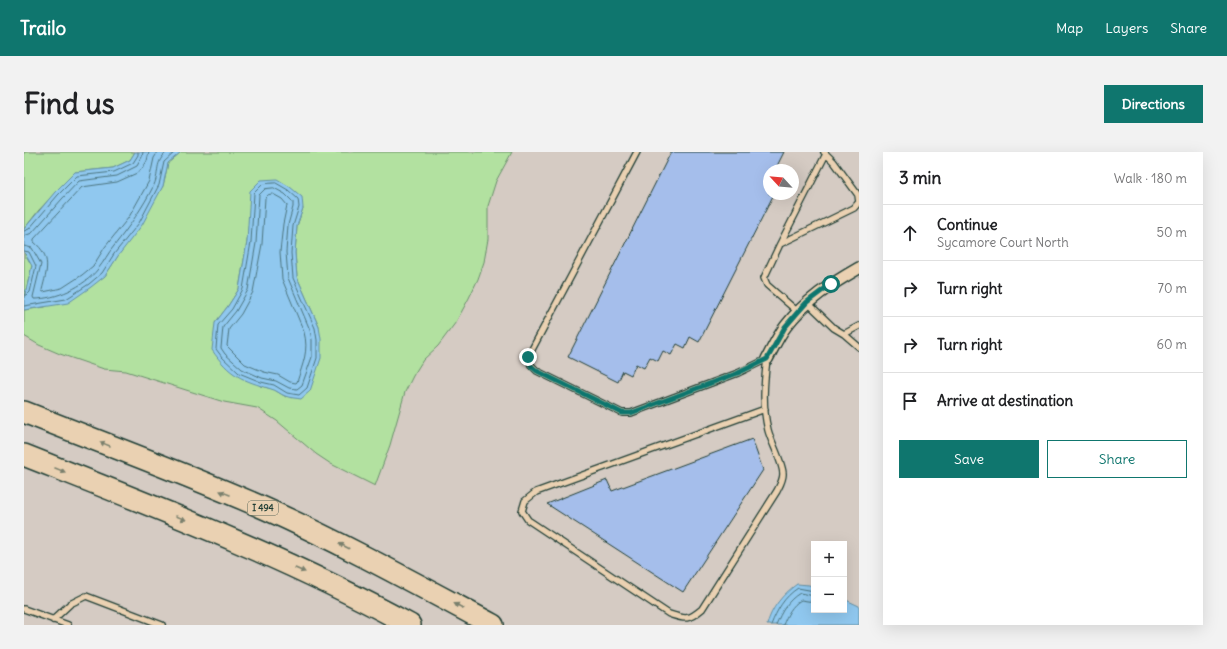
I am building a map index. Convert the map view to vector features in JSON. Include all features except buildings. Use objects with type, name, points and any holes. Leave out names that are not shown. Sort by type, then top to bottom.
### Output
[{"type":"highway","name":"I 494","points":[[24,412],[266,509],[395,572],[493,625]]},
{"type":"highway","points":[[24,455],[251,547],[307,572],[410,625]]},
{"type":"street","points":[[767,359],[785,327],[807,302],[831,284],[859,268]]},
{"type":"lane","points":[[637,152],[528,357],[531,366],[537,371],[622,413],[631,413],[738,373],[767,359]]},
{"type":"lane","points":[[780,244],[854,208],[859,202],[858,195],[834,162],[825,153],[780,244],[764,278],[767,285],[798,312]]},
{"type":"lane","points":[[807,302],[834,328],[844,334],[859,347]]},
{"type":"lane","points":[[844,334],[859,326]]},
{"type":"lane","points":[[765,409],[536,492],[525,501],[522,511],[528,520],[669,614],[682,618],[692,617],[702,609],[782,481],[783,472],[768,430],[765,409],[763,392],[767,359]]},
{"type":"lane","points":[[54,620],[70,604],[86,596],[162,625]]},
{"type":"lane","points":[[24,609],[68,625]]},
{"type":"green space","points":[[24,152],[135,152],[130,160],[113,168],[75,172],[39,210],[24,229]]},
{"type":"green space","points":[[181,152],[512,152],[496,181],[488,206],[488,239],[484,262],[478,279],[456,322],[438,346],[423,360],[405,392],[390,445],[375,486],[331,464],[316,454],[277,421],[257,408],[224,402],[126,371],[104,369],[60,354],[39,345],[24,336],[24,310],[45,307],[105,276],[163,186],[168,163]],"holes":[[[303,208],[297,226],[295,253],[297,277],[319,327],[286,397],[273,389],[260,386],[215,323],[239,289],[247,242],[249,219]]]},
{"type":"green space","points":[[24,252],[32,265],[24,298]]},
{"type":"water","points":[[135,152],[181,152],[168,163],[163,186],[142,225],[118,256],[105,276],[91,287],[68,303],[24,310],[24,298],[32,266],[24,252],[24,229],[55,192],[75,172],[113,168],[130,160]]},
{"type":"water","points":[[277,179],[302,197],[303,208],[297,226],[295,253],[297,277],[319,327],[321,339],[321,358],[310,391],[301,399],[285,396],[275,390],[244,380],[225,366],[212,350],[215,323],[239,289],[247,242],[250,191],[261,180]]},
{"type":"water","points":[[797,584],[811,586],[811,613],[847,613],[847,600],[859,606],[859,625],[767,625],[771,613],[787,592]]},
{"type":"route","points":[[528,357],[531,366],[537,371],[622,413],[631,413],[738,373],[767,359],[785,327],[807,302],[831,284]]}]
